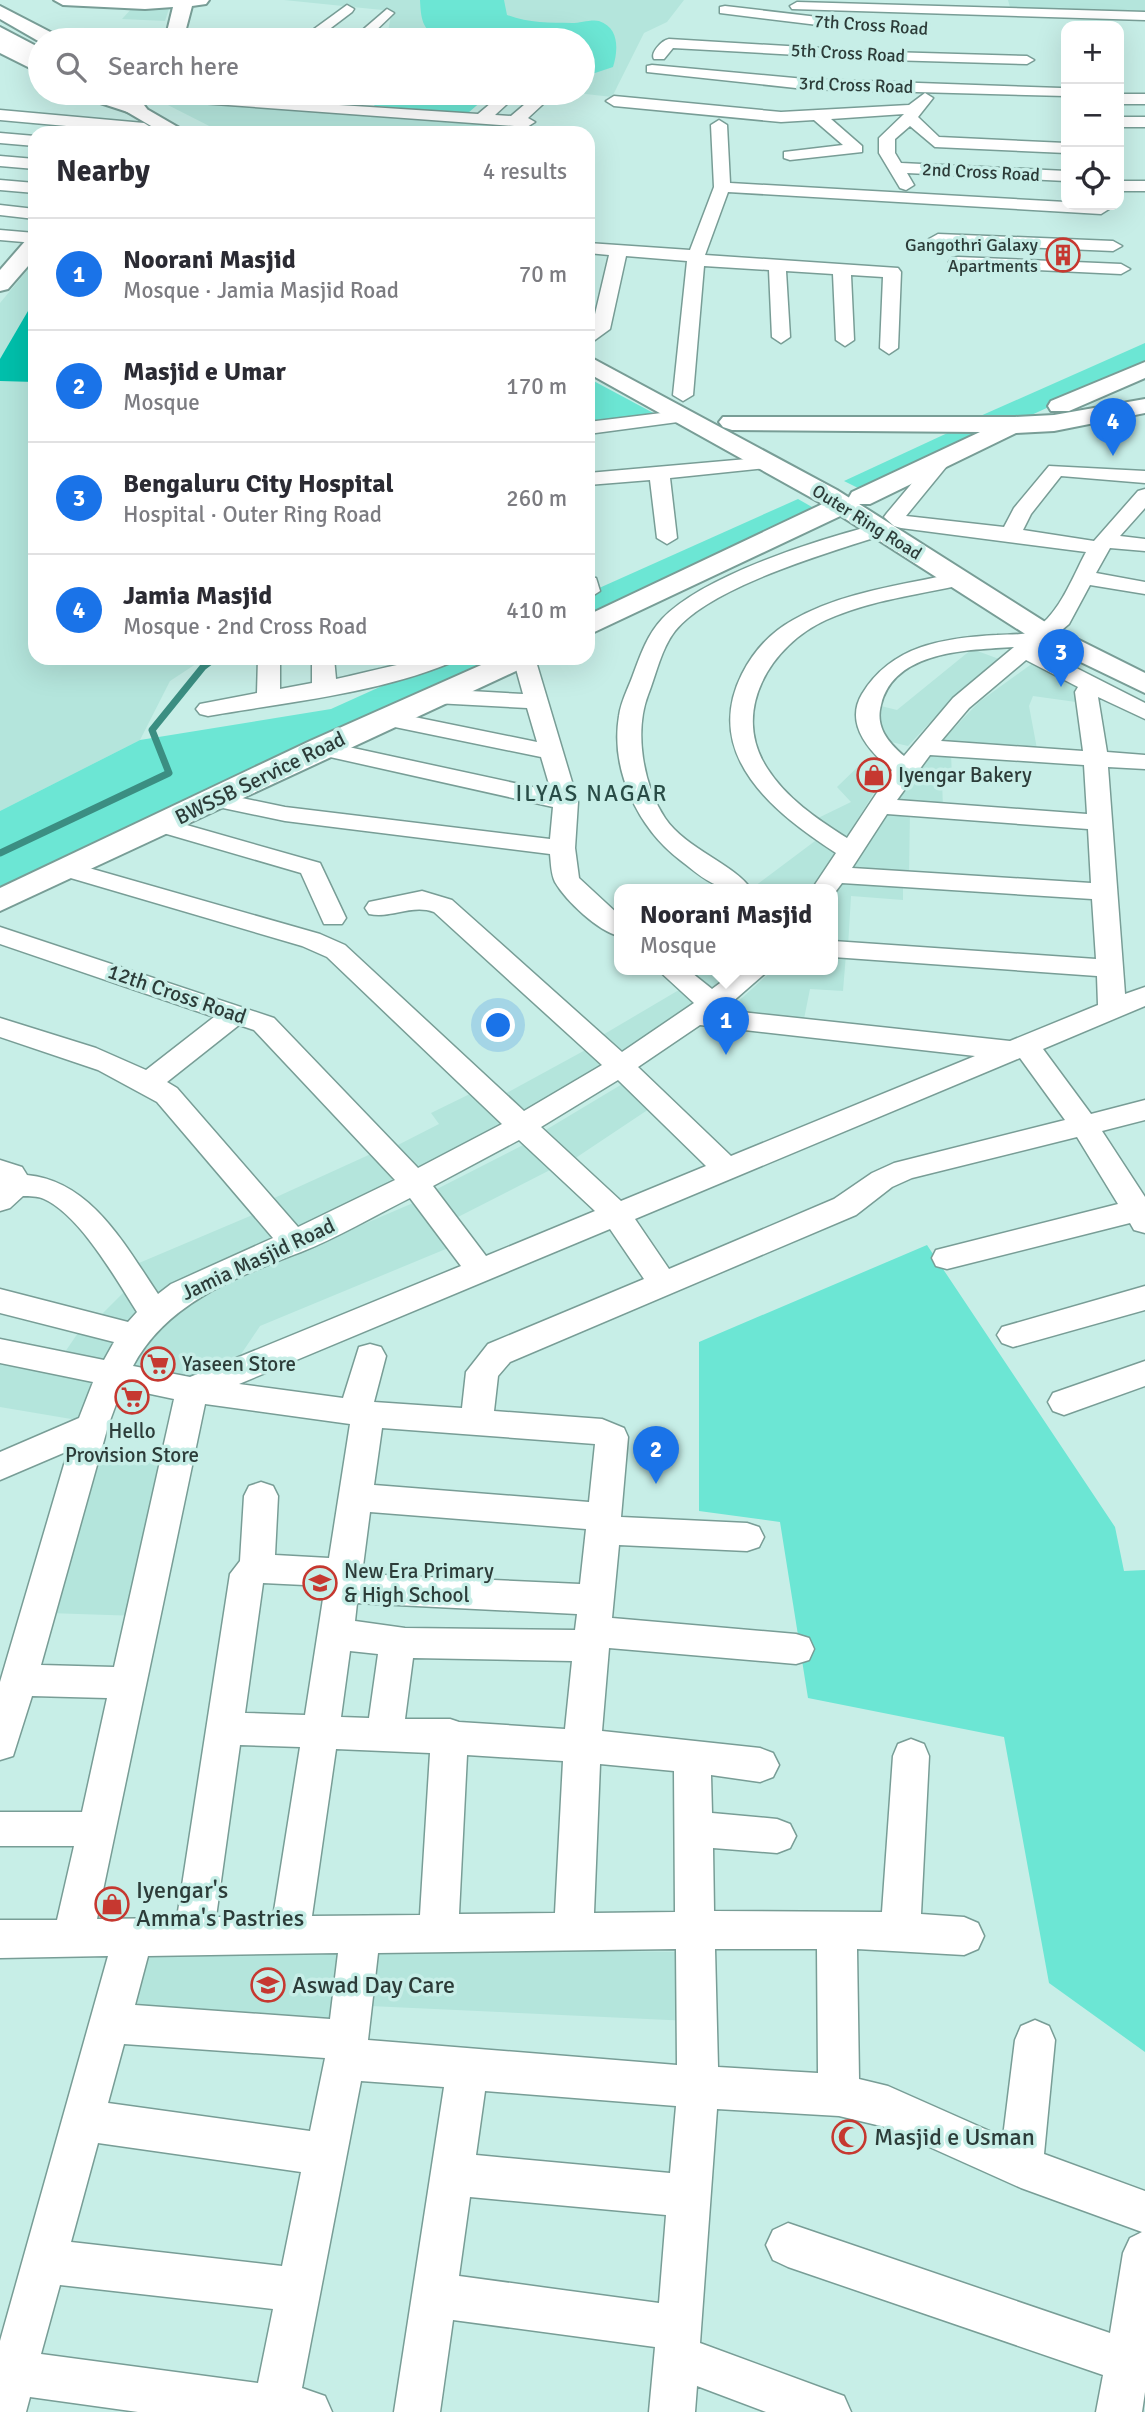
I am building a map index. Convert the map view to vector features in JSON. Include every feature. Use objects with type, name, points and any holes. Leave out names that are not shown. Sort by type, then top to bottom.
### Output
[{"type":"main road","points":[[63,0],[183,1]]},
{"type":"main road","points":[[128,0],[183,1]]},
{"type":"main road","points":[[177,28],[183,1]]},
{"type":"main road","points":[[0,11],[30,28]]},
{"type":"main road","points":[[0,21],[28,36]]},
{"type":"main road","points":[[0,33],[28,49]]},
{"type":"main road","points":[[0,45],[28,60]]},
{"type":"main road","points":[[148,107],[179,126]]},
{"type":"main road","points":[[0,284],[9,262],[28,249]]},
{"type":"main road","name":"Outer Ring Road","points":[[595,349],[769,463],[891,523],[1040,635],[1145,662]]},
{"type":"main road","name":"Outer Ring Road","points":[[595,366],[684,406],[732,422],[852,502]]},
{"type":"main road","points":[[595,623],[1015,425],[1145,369]]},
{"type":"main road","points":[[732,422],[1015,425],[1054,423],[1145,405]]},
{"type":"main road","name":"Outer Ring Road","points":[[891,523],[957,579],[1040,635],[1145,684]]},
{"type":"main road","name":"BWSSB Service Road","points":[[0,901],[385,718],[506,665]]},
{"type":"street","points":[[797,6],[1008,6],[1060,21],[1145,16]]},
{"type":"street","points":[[1008,6],[1030,56],[1061,96]]},
{"type":"street","points":[[322,28],[347,9]]},
{"type":"street","name":"7th Cross Road","points":[[725,10],[828,22]]},
{"type":"street","points":[[371,28],[387,13]]},
{"type":"street","points":[[787,34],[1030,56]]},
{"type":"street","name":"5th Cross Road","points":[[656,63],[669,43],[979,59],[1030,56]]},
{"type":"street","points":[[656,63],[961,74],[1030,56]]},
{"type":"street","points":[[914,198],[887,153],[887,138],[937,88],[948,79],[960,79],[961,74],[979,59]]},
{"type":"street","name":"3rd Cross Road","points":[[656,63],[791,83],[937,88],[1061,100]]},
{"type":"street","points":[[637,90],[690,97],[785,101],[874,99],[914,110],[935,142],[1061,148]]},
{"type":"street","points":[[1124,99],[1145,99]]},
{"type":"street","points":[[614,102],[773,116],[820,117],[914,110]]},
{"type":"street","points":[[326,105],[521,121],[536,105]]},
{"type":"street","points":[[482,118],[498,105]]},
{"type":"street","points":[[0,116],[148,107]]},
{"type":"street","points":[[773,116],[799,173]]},
{"type":"street","points":[[820,117],[856,149]]},
{"type":"street","points":[[1124,122],[1145,122]]},
{"type":"street","points":[[595,426],[684,406],[696,258],[722,187],[719,125]]},
{"type":"street","points":[[0,138],[28,140]]},
{"type":"street","points":[[722,187],[799,173],[856,149],[887,146]]},
{"type":"street","points":[[0,161],[28,163]]},
{"type":"street","name":"2nd Cross Road","points":[[896,168],[1061,176]]},
{"type":"street","points":[[799,173],[914,198],[1105,223]]},
{"type":"street","points":[[0,185],[28,187]]},
{"type":"street","points":[[1124,186],[1145,186]]},
{"type":"street","points":[[0,210],[28,213]]},
{"type":"street","points":[[938,240],[1105,223]]},
{"type":"street","points":[[1105,223],[1121,269],[1130,279],[1138,279]]},
{"type":"street","points":[[0,235],[28,237]]},
{"type":"street","points":[[595,248],[892,272],[889,348]]},
{"type":"street","points":[[595,334],[601,329],[619,250]]},
{"type":"street","points":[[958,262],[1121,269]]},
{"type":"street","points":[[777,264],[780,337]]},
{"type":"street","points":[[842,268],[845,340]]},
{"type":"street","points":[[891,523],[941,461]]},
{"type":"street","points":[[595,479],[769,463]]},
{"type":"street","points":[[1011,534],[1021,512],[1056,470],[1145,477]]},
{"type":"street","points":[[659,474],[667,538]]},
{"type":"street","points":[[1106,892],[830,882],[849,849],[923,747],[961,703],[1040,635],[1102,545],[1142,502]]},
{"type":"street","points":[[731,884],[682,849],[655,822],[642,797],[636,772],[630,720],[656,644],[673,620],[727,586],[776,564],[891,523],[1102,545],[1145,545]]},
{"type":"street","points":[[1082,577],[1145,588]]},
{"type":"street","points":[[849,849],[781,803],[754,767],[741,732],[744,701],[751,677],[766,652],[798,626],[840,607],[957,579]]},
{"type":"street","points":[[905,769],[880,749],[869,731],[866,712],[875,689],[889,671],[913,656],[941,647],[1040,635],[1145,712]]},
{"type":"street","points":[[269,665],[269,699]]},
{"type":"street","points":[[320,690],[325,682],[324,665]]},
{"type":"street","points":[[208,709],[320,690],[409,665]]},
{"type":"street","points":[[524,665],[554,752],[566,802],[562,848],[566,879],[571,887],[614,924]]},
{"type":"street","points":[[1086,692],[1096,758],[1112,1008]]},
{"type":"street","points":[[435,696],[537,702]]},
{"type":"street","points":[[385,718],[554,752]]},
{"type":"street","points":[[923,747],[1145,762]]},
{"type":"street","points":[[321,748],[566,802]]},
{"type":"street","points":[[213,799],[285,814],[562,848]]},
{"type":"street","points":[[879,806],[1100,822]]},
{"type":"street","points":[[162,825],[312,868],[332,918]]},
{"type":"street","points":[[65,869],[327,946],[343,958],[615,1214],[663,1284]]},
{"type":"street","points":[[378,908],[422,899],[443,906],[621,1067],[726,1168]]},
{"type":"street","name":"12th Cross Road","points":[[0,935],[264,1024],[415,1184],[480,1270]]},
{"type":"street","points":[[838,950],[1108,968]]},
{"type":"street","points":[[675,975],[706,1010],[1017,1048],[1084,1125],[1142,1214],[947,1258]]},
{"type":"street","name":"Jamia Masjid Road","points":[[0,1744],[92,1426],[110,1375],[144,1324],[182,1292],[415,1184],[522,1128],[706,1010],[750,975]]},
{"type":"street","points":[[192,1390],[1145,996]]},
{"type":"street","points":[[149,1082],[236,1013]]},
{"type":"street","points":[[0,1027],[109,1063],[149,1082],[167,1096],[294,1242]]},
{"type":"street","points":[[477,1422],[482,1373],[499,1353],[845,1207],[881,1180],[904,1170],[1145,1110]]},
{"type":"street","points":[[5,1185],[40,1186],[67,1199],[116,1256],[144,1324]]},
{"type":"street","points":[[1013,1335],[1145,1298]]},
{"type":"street","points":[[0,1301],[144,1324]]},
{"type":"street","points":[[0,1351],[192,1390],[362,1413],[607,1433],[612,1441],[582,1744],[574,1932]]},
{"type":"street","points":[[290,1935],[356,1497],[362,1413],[370,1356]]},
{"type":"street","points":[[1064,1402],[1145,1373]]},
{"type":"street","points":[[73,1938],[192,1390]]},
{"type":"street","points":[[0,1467],[92,1426]]},
{"type":"street","points":[[257,1568],[261,1496]]},
{"type":"street","points":[[356,1497],[747,1537]]},
{"type":"street","points":[[194,1937],[247,1574],[257,1568],[343,1580],[594,1626],[796,1649]]},
{"type":"street","points":[[335,1634],[402,1642],[594,1626]]},
{"type":"street","points":[[385,1734],[395,1647],[402,1642]]},
{"type":"street","points":[[19,1680],[130,1683]]},
{"type":"street","points":[[223,1728],[450,1735],[582,1744],[760,1765]]},
{"type":"street","points":[[438,1934],[450,1735]]},
{"type":"street","points":[[672,2412],[698,2087],[692,1756]]},
{"type":"street","points":[[900,1931],[911,1756]]},
{"type":"street","points":[[0,1829],[97,1829]]},
{"type":"street","points":[[692,1829],[777,1836]]},
{"type":"street","points":[[0,1939],[695,1930],[900,1931],[964,1936]]},
{"type":"street","points":[[837,1931],[839,2095]]},
{"type":"street","points":[[133,1937],[44,2261],[5,2386],[287,2411],[298,2290],[346,2049],[360,1935]]},
{"type":"street","points":[[109,2023],[346,2049],[468,2067],[698,2087],[839,2095],[888,2107],[1021,2167],[1145,2212]]},
{"type":"street","points":[[1021,2167],[1035,2040]]},
{"type":"street","points":[[417,2412],[468,2067]]},
{"type":"street","points":[[83,2120],[327,2155]]},
{"type":"street","points":[[453,2174],[690,2196]]},
{"type":"street","points":[[788,2245],[1136,2364]]},
{"type":"street","points":[[1119,2412],[1136,2364],[1145,2253]]},
{"type":"street","points":[[44,2261],[298,2290]]},
{"type":"street","points":[[433,2295],[676,2342],[828,2412]]},
{"type":"shaded area","points":[[284,0],[684,0],[667,22],[644,33],[612,97],[595,95],[595,28],[389,28],[392,11]]},
{"type":"shaded area","points":[[1008,0],[1145,0],[1145,15],[1011,11]]},
{"type":"shaded area","points":[[135,5],[170,6],[165,21],[122,19]]},
{"type":"shaded area","points":[[168,105],[286,105],[529,126],[209,126]]},
{"type":"shaded area","points":[[28,269],[28,665],[194,665],[170,681],[140,740],[0,811],[0,303]]},
{"type":"shaded area","points":[[972,649],[999,659],[948,703],[908,746],[878,739],[877,705],[897,710]]},
{"type":"shaded area","points":[[1033,663],[1080,681],[1083,703],[1033,696],[1029,706],[1037,749],[939,744],[979,702]]},
{"type":"shaded area","points":[[930,751],[951,751],[952,780],[942,780],[943,808],[891,805]]},
{"type":"shaded area","points":[[865,760],[888,770],[843,843],[814,820],[851,802],[837,787]]},
{"type":"shaded area","points":[[886,811],[910,811],[909,874],[852,868]]},
{"type":"shaded area","points":[[819,838],[842,851],[817,884],[758,884]]},
{"type":"shaded area","points":[[840,877],[903,882],[903,900],[851,896],[848,947],[838,946],[836,884]]},
{"type":"shaded area","points":[[838,953],[846,954],[843,991],[810,989],[803,1024],[722,1016],[767,975],[838,975]]},
{"type":"shaded area","points":[[685,975],[742,975],[712,998]]},
{"type":"shaded area","points":[[684,987],[707,1005],[623,1059],[601,1036]]},
{"type":"shaded area","points":[[589,1048],[612,1067],[524,1117],[501,1096]]},
{"type":"shaded area","points":[[624,1083],[655,1105],[571,1161],[539,1134]]},
{"type":"shaded area","points":[[476,1091],[513,1128],[417,1175],[394,1147],[439,1124],[431,1113]]},
{"type":"shaded area","points":[[525,1144],[554,1168],[456,1218],[435,1190]]},
{"type":"shaded area","points":[[373,1153],[402,1183],[298,1233],[272,1199]]},
{"type":"shaded area","points":[[420,1200],[453,1246],[260,1326],[231,1369],[194,1385],[122,1369],[180,1303]]},
{"type":"shaded area","points":[[257,1213],[276,1241],[156,1293],[139,1263]]},
{"type":"shaded area","points":[[128,1288],[147,1307],[131,1328],[99,1317]]},
{"type":"shaded area","points":[[84,1324],[124,1335],[99,1364],[63,1355]]},
{"type":"shaded area","points":[[0,1355],[105,1377],[89,1422],[0,1407]]},
{"type":"shaded area","points":[[92,1457],[172,1460],[139,1616],[48,1613]]},
{"type":"shaded area","points":[[140,1945],[349,1948],[339,2033],[127,2018]]},
{"type":"shaded area","points":[[377,1948],[692,1952],[690,2021],[370,2006]]},
{"type":"green space","points":[[420,0],[504,0],[507,15],[523,20],[556,23],[599,21],[606,24],[614,34],[616,54],[613,67],[595,73],[595,28],[427,28],[421,13]]},
{"type":"green space","points":[[375,105],[477,105],[468,113]]},
{"type":"green space","points":[[1145,343],[1145,363],[1027,417],[978,417]]},
{"type":"green space","points":[[595,382],[659,416],[595,422]]},
{"type":"green space","points":[[954,430],[995,432],[864,491],[844,481]]},
{"type":"green space","points":[[798,499],[819,511],[595,615],[595,590]]},
{"type":"green space","points":[[428,665],[487,665],[0,890],[0,811],[140,740],[331,709]]},
{"type":"green space","points":[[927,1245],[1115,1527],[1124,1571],[1145,1570],[1145,2052],[1049,1983],[1004,1737],[808,1698],[780,1522],[699,1511],[699,1342]]},
{"type":"building","points":[[28,311],[28,382],[0,381],[0,359]]},
{"type":"waterway","points":[[0,853],[169,773],[152,730],[206,665]]},
{"type":"place","name":"Gangothri Galaxy Apartments","points":[[1063,255]]},
{"type":"place","name":"Jamia Masjid","points":[[1113,456]]},
{"type":"place","name":"Bengaluru City Hospital","points":[[1061,687]]},
{"type":"place","name":"Iyengar Bakery","points":[[874,775]]},
{"type":"place","name":"Noorani Masjid","points":[[726,1055]]},
{"type":"place","name":"Yaseen Store","points":[[158,1364]]},
{"type":"place","name":"Hello Provision Store","points":[[132,1397]]},
{"type":"place","name":"Masjid e Umar","points":[[656,1484]]},
{"type":"place","name":"New Era Primary & High School","points":[[320,1583]]},
{"type":"place","name":"Iyengar's Amma's Pastries","points":[[112,1904]]},
{"type":"place","name":"Aswad Day Care","points":[[268,1985]]},
{"type":"place","name":"Masjid e Usman","points":[[849,2137]]},
{"type":"district","name":"ILYAS NAGAR","points":[[592,793]]}]
